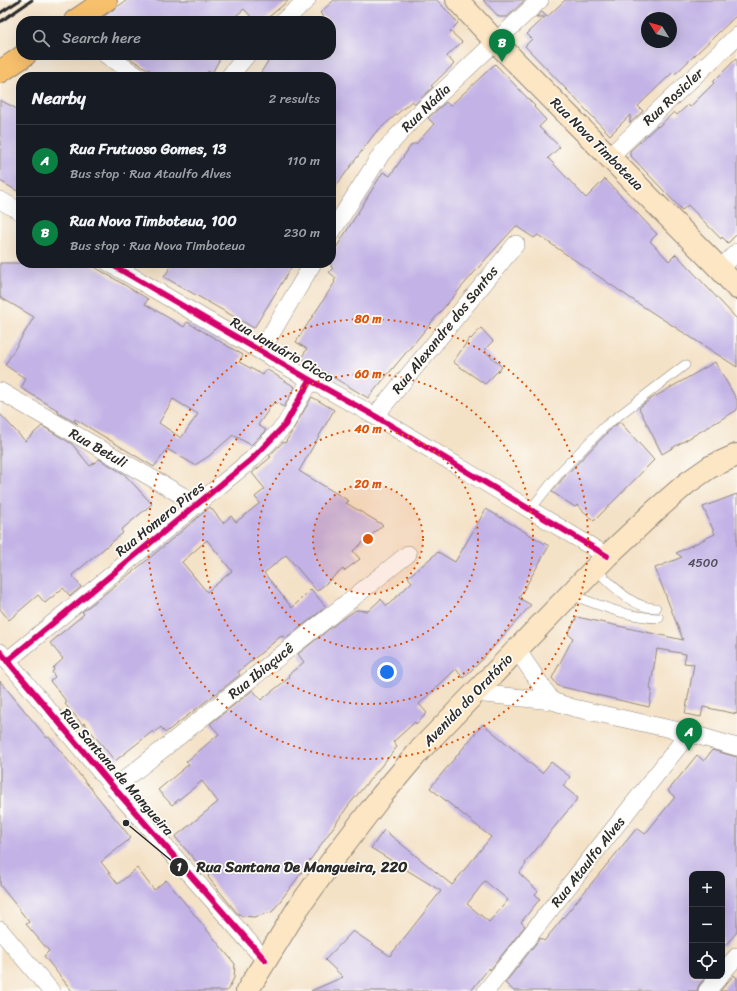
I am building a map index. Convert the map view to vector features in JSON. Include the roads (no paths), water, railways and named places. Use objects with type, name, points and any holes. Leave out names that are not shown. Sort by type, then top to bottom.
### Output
[{"type":"main road","points":[[82,16],[106,0]]},
{"type":"main road","name":"Rua Nova Timboteua","points":[[457,0],[496,42],[737,288]]},
{"type":"main road","points":[[0,72],[18,60]]},
{"type":"main road","name":"Avenida do Oratório","points":[[247,991],[298,908],[336,855],[382,795],[420,750],[601,562],[687,483],[710,468],[737,454]]},
{"type":"street","points":[[289,16],[307,0]]},
{"type":"street","name":"Rua Nádia","points":[[336,225],[382,153],[412,120],[540,0]]},
{"type":"street","name":"Rua Rosicler","points":[[609,157],[737,36]]},
{"type":"street","points":[[114,60],[132,72]]},
{"type":"street","points":[[233,72],[243,60]]},
{"type":"street","points":[[0,200],[16,209]]},
{"type":"street","name":"Rua Alexandre dos Santos","points":[[375,416],[516,244]]},
{"type":"street","points":[[720,269],[737,252]]},
{"type":"street","name":"Rua Januário Cicco","points":[[121,268],[310,380],[375,416],[530,510],[601,562]]},
{"type":"street","points":[[262,351],[310,268]]},
{"type":"street","name":"Rua Homero Pires","points":[[3,656],[252,459],[284,424],[310,380]]},
{"type":"street","name":"Rua Betuli","points":[[0,391],[197,504]]},
{"type":"street","name":"Rua Ibiaçucê","points":[[114,788],[408,554]]},
{"type":"street","points":[[517,650],[552,702]]},
{"type":"street","name":"Rua Santana de Mangueira","points":[[3,656],[114,788],[265,960]]},
{"type":"street","points":[[475,693],[552,702],[689,734],[737,747]]},
{"type":"street","name":"Rua Ataulfo Alves","points":[[486,991],[689,734]]},
{"type":"street","points":[[0,930],[51,991]]},
{"type":"street","points":[[725,970],[737,956]]},
{"type":"street","points":[[707,991],[717,979]]},
{"type":"lane","points":[[530,510],[561,471],[605,426],[684,365]]},
{"type":"lane","points":[[601,562],[635,603],[647,608],[656,608]]},
{"type":"lane","points":[[570,594],[627,614],[645,618],[659,618]]},
{"type":"railway","points":[[0,13],[20,0]]},
{"type":"railway","points":[[0,22],[32,0]]},
{"type":"place","name":"Rua Nova Timboteua, 100","points":[[502,62]]},
{"type":"place","name":"Rua Frutuoso Gomes, 13","points":[[689,751]]},
{"type":"place","name":"Rua Santana De Mangueira, 220","points":[[126,823]]}]
